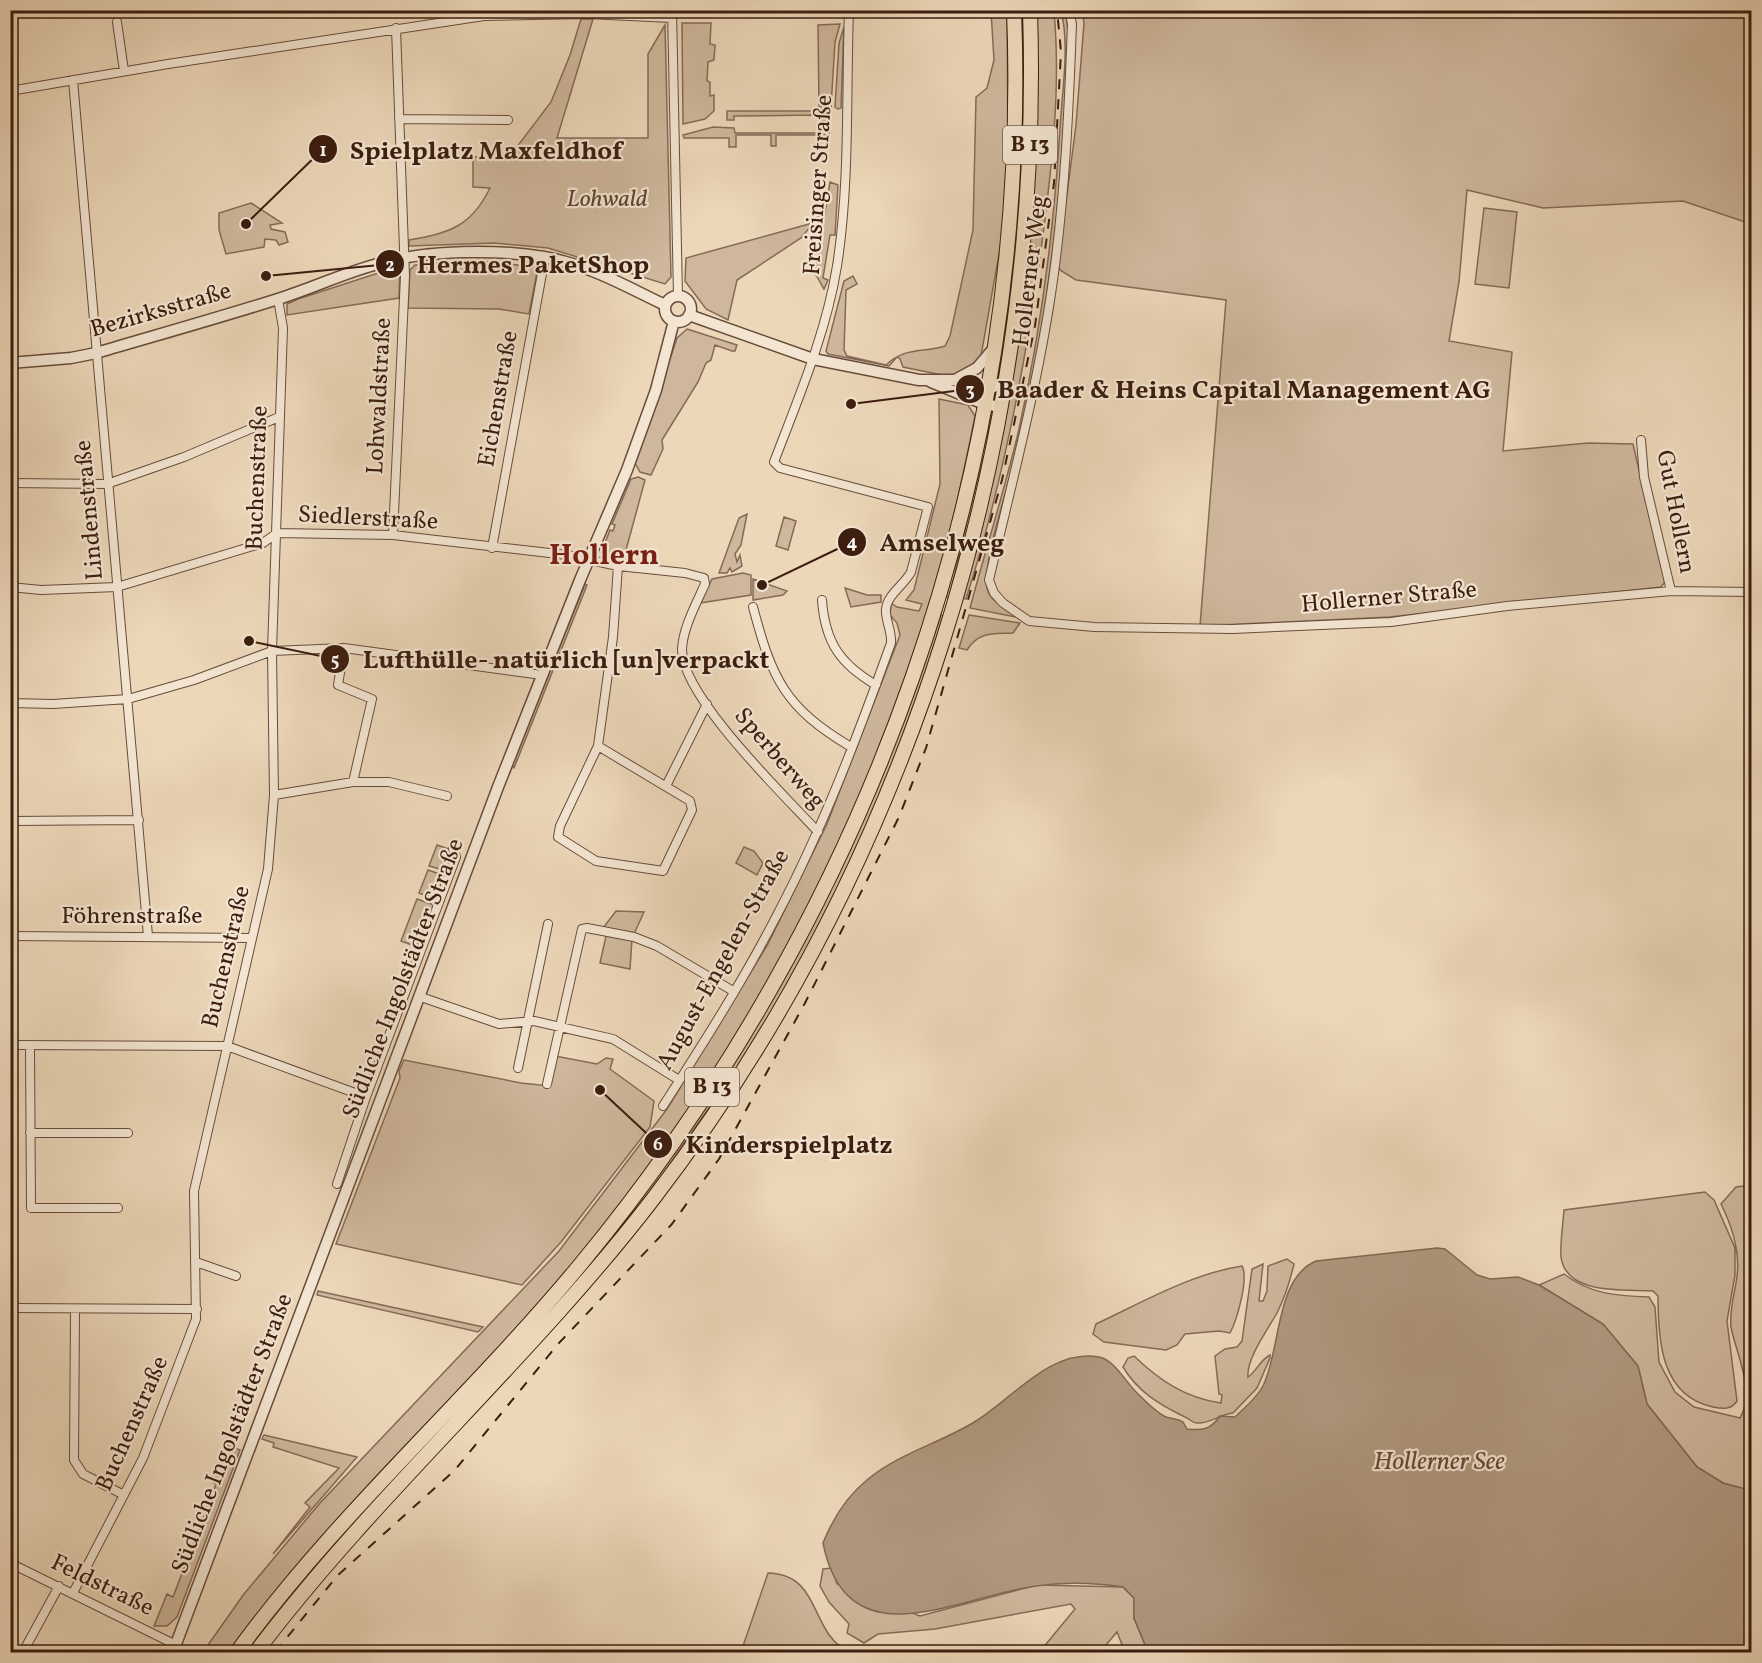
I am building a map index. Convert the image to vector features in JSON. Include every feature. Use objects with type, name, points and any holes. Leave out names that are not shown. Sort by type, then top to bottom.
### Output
[{"type":"main road","name":"B 13","points":[[237,1653],[332,1533],[537,1315],[580,1265],[672,1145],[728,1062],[771,990],[833,874],[888,746],[923,649],[966,496],[994,348],[1010,214],[1014,127],[1014,10]]},
{"type":"main road","name":"B 13","points":[[256,1653],[348,1540],[552,1323],[652,1200],[705,1127],[781,1008],[863,849],[925,696],[972,542],[991,464],[1005,388],[1026,222],[1030,141],[1030,10]]},
{"type":"street","name":"Freisinger Straße","points":[[849,10],[843,197],[837,267],[813,359],[774,462],[776,466],[928,507],[911,572],[906,582],[890,597],[885,609],[892,631],[891,643],[876,686]]},
{"type":"street","name":"Hollerner Weg","points":[[1029,621],[994,593],[989,580],[1030,412],[1054,272],[1068,125],[1072,24],[1069,10]]},
{"type":"street","points":[[10,91],[124,71],[484,16],[672,14],[678,296]]},
{"type":"street","points":[[117,22],[124,71]]},
{"type":"street","name":"Lohwaldstraße","points":[[393,535],[404,258],[396,28]]},
{"type":"street","name":"Lindenstraße","points":[[73,80],[148,936]]},
{"type":"street","points":[[399,119],[508,120]]},
{"type":"street","name":"Bezirksstraße","points":[[10,363],[70,358],[96,353],[278,299],[381,263],[404,258],[498,253],[545,257],[579,266],[631,286],[665,305]]},
{"type":"street","name":"Eichenstraße","points":[[492,548],[545,257]]},
{"type":"street","points":[[678,296],[689,303],[689,315],[681,322],[667,317],[665,305],[670,298],[678,296]]},
{"type":"street","name":"Buchenstraße","points":[[73,1593],[143,1458],[194,1331],[197,1309],[194,1191],[268,869],[274,795],[272,651],[282,328],[278,299]]},
{"type":"street","points":[[689,315],[813,359],[929,381],[984,404],[1001,407]]},
{"type":"street","name":"Südliche Ingolstädter Straße","points":[[175,1649],[542,675],[627,470],[652,399],[674,321]]},
{"type":"street","points":[[954,380],[977,368],[994,348]]},
{"type":"street","points":[[929,381],[954,380],[1005,388]]},
{"type":"street","points":[[10,483],[107,484],[184,457],[279,417]]},
{"type":"street","name":"Gut Hollern","points":[[1641,440],[1644,477],[1671,591]]},
{"type":"street","name":"Siedlerstraße","points":[[10,587],[41,590],[117,587],[262,543],[277,533],[393,535],[567,555],[618,566],[685,573],[704,578]]},
{"type":"street","points":[[598,746],[690,801],[692,806],[663,871],[596,861],[562,842],[558,837],[560,826],[598,746],[613,637],[618,566]]},
{"type":"street","name":"Sperberweg","points":[[704,578],[705,584],[682,649],[688,672],[706,704],[724,728],[818,832]]},
{"type":"street","name":"Hollerner Straße","points":[[1029,621],[1129,628],[1233,629],[1391,622],[1507,606],[1671,591],[1752,592]]},
{"type":"street","points":[[822,600],[823,618],[833,646],[853,672],[876,686]]},
{"type":"street","points":[[753,607],[771,669],[789,698],[817,726],[851,747]]},
{"type":"street","points":[[344,648],[338,685],[372,699],[353,782]]},
{"type":"street","points":[[10,703],[53,704],[128,699],[194,680],[272,651],[344,648],[542,675]]},
{"type":"street","name":"August-Engelen-Straße","points":[[663,1106],[778,914],[818,832],[876,686]]},
{"type":"street","points":[[666,786],[706,704]]},
{"type":"street","points":[[274,795],[353,782],[389,782],[447,796]]},
{"type":"street","points":[[10,821],[139,820]]},
{"type":"street","points":[[337,1184],[366,1097],[456,857],[453,849]]},
{"type":"street","points":[[518,1068],[548,924]]},
{"type":"street","points":[[547,1084],[579,932],[585,928],[634,937],[657,946],[733,991]]},
{"type":"street","name":"Föhrenstraße","points":[[10,936],[252,938]]},
{"type":"street","points":[[421,997],[499,1024],[528,1021],[613,1039],[679,1080]]},
{"type":"street","points":[[10,1045],[227,1046],[366,1097]]},
{"type":"street","points":[[30,1046],[31,1208],[118,1208]]},
{"type":"street","points":[[30,1133],[128,1133]]},
{"type":"street","points":[[196,1262],[236,1276]]},
{"type":"street","points":[[10,1308],[197,1309]]},
{"type":"street","points":[[75,1309],[74,1460],[83,1474],[124,1495]]},
{"type":"street","name":"Feldstraße","points":[[10,1563],[73,1593],[175,1649]]},
{"type":"street","points":[[23,1653],[58,1587]]},
{"type":"green space","points":[[991,11],[1007,11],[1008,152],[1002,237],[981,356],[966,369],[947,376],[903,367],[897,357],[945,346],[950,336],[973,230],[976,97],[987,88],[994,60]]},
{"type":"green space","points":[[1036,11],[1054,11],[1056,40],[1056,97],[1046,213],[1029,333],[1012,422],[991,511],[966,599],[963,598],[1001,443],[1021,319],[1035,165]]},
{"type":"green space","points":[[1061,11],[1065,11],[1067,23],[1068,60],[1054,239],[1035,367],[1017,451],[992,542],[987,576],[987,588],[992,598],[1000,606],[1020,618],[970,608],[1019,429],[1046,279],[1064,84],[1065,38]]},
{"type":"green space","points":[[1082,11],[1751,11],[1751,224],[1683,201],[1543,208],[1467,190],[1459,282],[1449,341],[1512,352],[1503,451],[1588,443],[1633,444],[1665,582],[1661,587],[1390,617],[1200,626],[1226,300],[1076,280],[1060,270],[1058,264],[1076,125],[1084,23]]},
{"type":"green space","name":"Lohwald","points":[[581,19],[593,19],[557,138],[648,138],[648,54],[665,25],[671,277],[665,284],[548,248],[494,243],[409,246],[409,240],[447,231],[467,220],[475,212],[490,188],[473,187],[473,157],[510,156],[551,102],[570,55]]},
{"type":"green space","points":[[682,23],[711,23],[710,44],[715,45],[714,60],[708,62],[707,81],[710,82],[710,96],[714,95],[714,111],[705,119],[683,124]]},
{"type":"green space","points":[[840,24],[835,42],[831,107],[819,107],[818,25]]},
{"type":"green space","points":[[844,27],[841,108],[838,109],[835,107],[839,43]]},
{"type":"green space","points":[[727,111],[831,111],[830,120],[820,120],[819,115],[734,116],[734,120],[727,120]]},
{"type":"green space","points":[[713,127],[734,128],[735,133],[819,133],[820,127],[830,127],[829,135],[776,135],[776,146],[771,146],[771,135],[736,135],[736,147],[729,147],[729,138],[684,138],[683,135]]},
{"type":"green space","points":[[830,182],[838,185],[835,235],[830,235],[823,278],[828,280],[824,289],[815,273]]},
{"type":"green space","points":[[251,203],[282,223],[270,225],[271,229],[285,232],[288,242],[279,245],[276,240],[265,239],[264,247],[226,254],[219,230],[219,213]]},
{"type":"green space","points":[[1484,208],[1517,212],[1509,288],[1475,284]]},
{"type":"green space","points":[[1015,209],[1021,210],[1013,295],[999,380],[996,383]]},
{"type":"green space","points":[[822,213],[801,238],[737,280],[728,320],[706,309],[685,281],[686,258],[809,224]]},
{"type":"green space","points":[[489,262],[538,267],[529,314],[499,309],[408,308],[410,270],[415,265]]},
{"type":"green space","points":[[400,266],[399,298],[287,315],[287,304],[298,299]]},
{"type":"green space","points":[[853,276],[857,284],[846,290],[844,350],[847,356],[886,365],[897,357],[889,366],[828,354],[826,351],[844,281]]},
{"type":"green space","points":[[687,329],[737,345],[735,351],[732,351],[715,345],[711,360],[706,363],[698,382],[662,440],[663,449],[651,475],[640,472],[635,463],[677,338]]},
{"type":"green space","points":[[939,399],[968,405],[975,416],[953,519],[926,620],[904,687],[837,849],[754,1007],[657,1156],[548,1294],[352,1503],[230,1652],[203,1652],[244,1594],[320,1503],[559,1251],[667,1109],[768,944],[827,824],[900,635],[897,623],[890,615],[891,603],[897,607],[919,611],[922,604],[906,600],[914,590],[940,484]]},
{"type":"green space","points":[[990,412],[978,476],[949,598],[946,597]]},
{"type":"green space","points":[[638,477],[645,480],[623,561],[607,555],[605,558],[601,553],[610,530],[613,531],[615,525],[612,524],[631,479]]},
{"type":"green space","points":[[747,514],[741,545],[735,554],[737,562],[740,555],[742,566],[732,572],[730,568],[727,573],[719,573],[739,518]]},
{"type":"green space","points":[[784,517],[796,521],[788,550],[776,546]]},
{"type":"green space","points":[[743,573],[751,575],[751,595],[700,603],[712,579]]},
{"type":"green space","points":[[753,579],[787,591],[783,595],[753,600]]},
{"type":"green space","points":[[585,584],[587,585],[514,768],[512,765]]},
{"type":"green space","points":[[845,588],[867,595],[881,595],[881,602],[851,607]]},
{"type":"green space","points":[[941,615],[944,616],[906,729],[861,838],[808,945],[750,1049],[626,1225],[532,1332],[384,1488],[291,1595],[248,1652],[243,1652],[322,1553],[514,1347],[588,1263],[676,1149],[724,1078],[768,1005],[846,854],[912,696]]},
{"type":"green space","points":[[969,615],[1020,623],[1013,633],[993,634],[976,639],[967,650],[959,648]]},
{"type":"green space","points":[[437,845],[449,849],[451,861],[447,871],[429,866]]},
{"type":"green space","points":[[744,847],[754,851],[763,863],[757,875],[736,863]]},
{"type":"green space","points":[[428,870],[445,876],[436,899],[419,893]]},
{"type":"green space","points":[[417,899],[434,905],[419,944],[412,945],[401,941]]},
{"type":"green space","points":[[616,911],[644,912],[634,934],[603,928]]},
{"type":"green space","points":[[606,936],[632,939],[630,969],[600,963]]},
{"type":"green space","points":[[555,1056],[597,1064],[606,1058],[613,1059],[610,1069],[654,1101],[650,1127],[561,1242],[522,1285],[336,1244],[400,1078],[399,1071],[404,1060],[521,1083],[549,1086]]},
{"type":"green space","points":[[1751,1185],[1752,1488],[1750,1491],[1723,1483],[1697,1467],[1647,1404],[1638,1366],[1603,1324],[1539,1285],[1564,1274],[1584,1286],[1604,1293],[1649,1297],[1655,1307],[1659,1362],[1675,1392],[1694,1407],[1740,1418],[1746,1396],[1746,1384],[1731,1327],[1731,1308],[1738,1267],[1732,1230],[1721,1204],[1736,1187]]},
{"type":"green space","points":[[1705,1192],[1714,1200],[1735,1248],[1735,1275],[1727,1321],[1737,1401],[1726,1408],[1713,1407],[1696,1401],[1682,1391],[1673,1379],[1662,1348],[1658,1296],[1653,1291],[1613,1290],[1585,1284],[1565,1270],[1561,1257],[1564,1210]]},
{"type":"green space","points":[[1287,1259],[1294,1264],[1287,1289],[1277,1313],[1250,1362],[1248,1377],[1270,1355],[1270,1358],[1257,1388],[1233,1413],[1202,1423],[1194,1422],[1150,1397],[1129,1376],[1123,1367],[1128,1358],[1134,1356],[1173,1387],[1208,1401],[1221,1403],[1222,1395],[1219,1394],[1215,1356],[1225,1349],[1237,1347],[1242,1341],[1252,1269],[1263,1264],[1259,1301],[1263,1301],[1267,1291],[1268,1266]]},
{"type":"green space","points":[[1242,1266],[1243,1289],[1239,1309],[1230,1333],[1219,1331],[1185,1334],[1177,1345],[1166,1350],[1104,1342],[1093,1334],[1096,1324],[1168,1290],[1204,1275]]},
{"type":"green space","points":[[318,1291],[483,1327],[478,1332],[317,1295]]},
{"type":"green space","points":[[264,1435],[357,1457],[273,1554],[310,1507],[305,1503],[339,1468],[273,1447],[274,1443],[262,1439]]},
{"type":"green space","points":[[226,1445],[240,1450],[177,1617],[167,1626],[154,1626],[167,1594],[173,1597],[216,1484],[212,1482]]},
{"type":"green space","points":[[832,1568],[837,1584],[920,1616],[1037,1585],[1123,1587],[1134,1598],[1134,1618],[1148,1652],[1125,1652],[1117,1632],[1100,1652],[1043,1652],[1042,1649],[1075,1609],[1071,1604],[935,1629],[878,1634],[864,1643],[847,1633],[849,1624],[829,1602],[820,1586],[823,1569]]},
{"type":"green space","points":[[768,1573],[785,1576],[798,1583],[807,1593],[827,1632],[836,1643],[849,1652],[741,1652]]},
{"type":"water","name":"Hollerner See","points":[[1445,1249],[1477,1275],[1490,1279],[1518,1277],[1539,1285],[1603,1324],[1638,1366],[1647,1404],[1697,1467],[1723,1483],[1749,1490],[1751,1488],[1751,1652],[1148,1652],[1134,1618],[1134,1598],[1123,1587],[1080,1584],[1036,1586],[940,1609],[908,1614],[880,1612],[855,1602],[836,1580],[823,1543],[841,1508],[859,1487],[893,1462],[976,1421],[1048,1367],[1081,1356],[1105,1359],[1159,1413],[1183,1422],[1187,1429],[1206,1428],[1220,1416],[1235,1417],[1260,1391],[1269,1371],[1286,1299],[1293,1283],[1303,1270],[1316,1261]]},
{"type":"railway","points":[[275,1652],[338,1575],[455,1470],[558,1344],[672,1224],[719,1159],[805,1003],[899,817],[926,748],[1002,480],[1035,326],[1054,183],[1061,52],[1057,10]]},
{"type":"place","name":"Spielplatz Maxfeldhof","points":[[246,224]]},
{"type":"place","name":"Hermes PaketShop","points":[[266,276]]},
{"type":"place","name":"Baader & Heins Capital Management AG","points":[[851,404]]},
{"type":"place","name":"Amselweg","points":[[762,585]]},
{"type":"place","name":"Lufthülle- natürlich [un]verpackt","points":[[249,641]]},
{"type":"place","name":"Kinderspielplatz","points":[[600,1090]]},
{"type":"district","name":"Hollern","points":[[604,556]]}]
